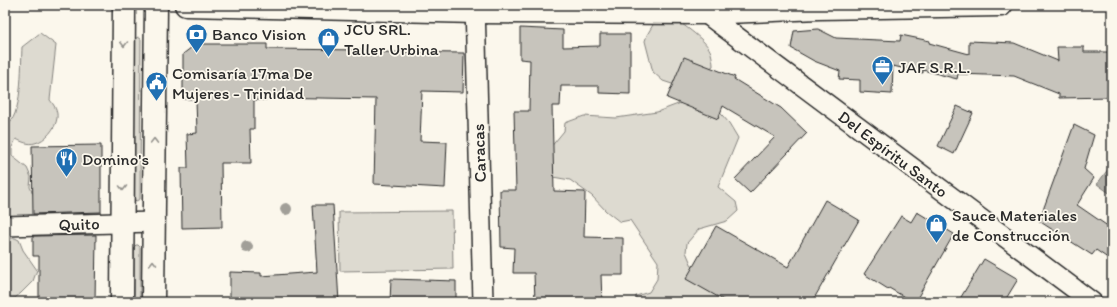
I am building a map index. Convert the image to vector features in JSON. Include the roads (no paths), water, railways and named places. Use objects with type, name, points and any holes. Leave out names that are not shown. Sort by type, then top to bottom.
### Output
[{"type":"main road","points":[[122,302],[124,5]]},
{"type":"main road","points":[[153,302],[156,5]]},
{"type":"main road","points":[[186,5],[475,9],[699,9],[1001,5]]},
{"type":"street","name":"Caracas","points":[[475,9],[484,302]]},
{"type":"street","name":"Del Espíritu Santo","points":[[699,9],[1092,302]]},
{"type":"street","name":"Quito","points":[[5,226],[154,222]]},
{"type":"place","name":"Banco Vision","points":[[197,54]]},
{"type":"place","name":"JCU SRL. Taller Urbina","points":[[329,58]]},
{"type":"place","name":"JAF S.R.L.","points":[[883,86]]},
{"type":"place","name":"Comisaría 17ma De Mujeres - Trinidad","points":[[157,102]]},
{"type":"place","name":"Domino's","points":[[67,178]]},
{"type":"place","name":"Sauce Materiales de Construcción","points":[[936,244]]}]
